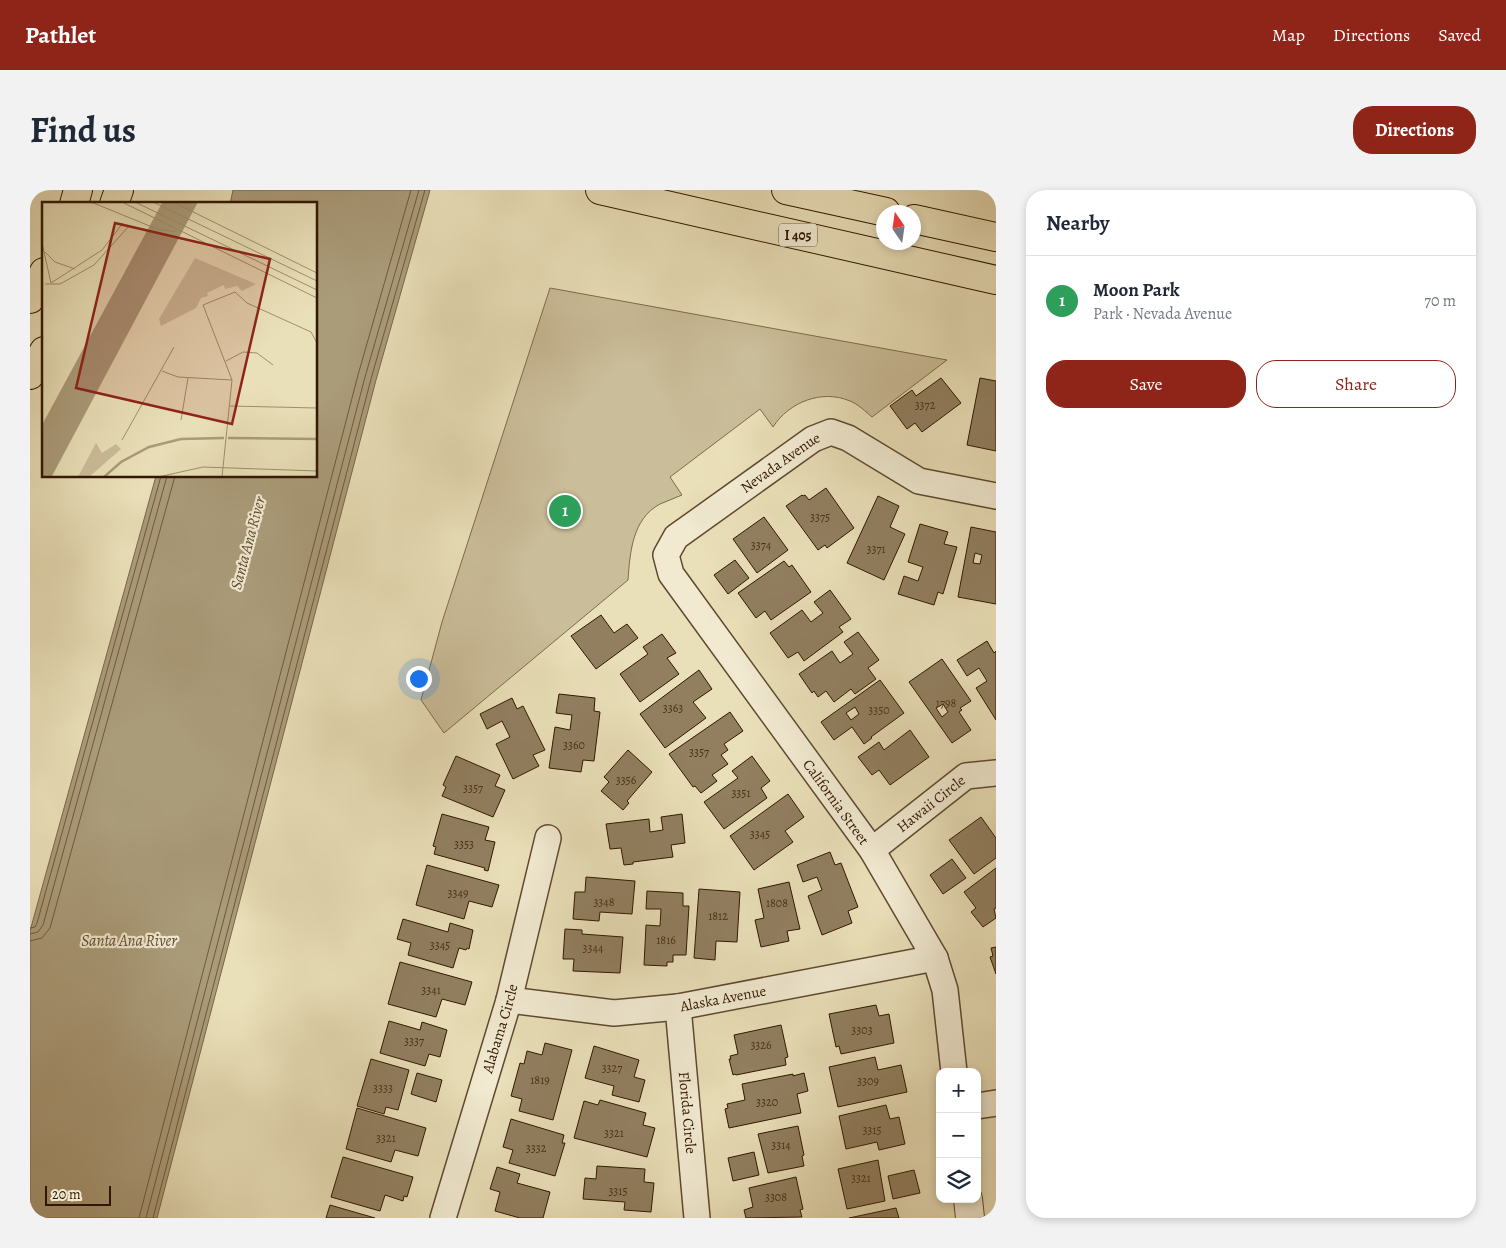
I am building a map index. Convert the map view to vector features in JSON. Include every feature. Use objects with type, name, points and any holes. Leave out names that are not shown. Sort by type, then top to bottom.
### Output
[{"type":"main road","name":"I 405","points":[[600,190],[996,280]]},
{"type":"main road","points":[[786,190],[876,210]]},
{"type":"main road","points":[[921,221],[996,238]]},
{"type":"main road","points":[[30,299],[42,276]]},
{"type":"main road","points":[[30,375],[42,354]]},
{"type":"street","name":"Nevada Avenue","points":[[666,555],[676,537],[709,512],[813,439],[831,432],[848,438],[919,481],[996,496]]},
{"type":"street","name":"California Street","points":[[666,555],[671,574],[872,850],[935,958],[945,990],[954,1068]]},
{"type":"street","name":"Hawaii Circle","points":[[872,850],[966,776],[996,773]]},
{"type":"street","name":"Alabama Circle","points":[[443,1218],[509,1000],[548,838]]},
{"type":"street","name":"Alaska Avenue","points":[[509,1000],[614,1014],[678,1007],[935,958]]},
{"type":"street","name":"Florida Circle","points":[[678,1007],[697,1218]]},
{"type":"street","points":[[981,1105],[996,1102]]},
{"type":"street","points":[[968,1203],[970,1218]]},
{"type":"shaded area","points":[[550,288],[947,360],[872,417],[853,402],[828,396],[807,400],[797,405],[780,418],[773,427],[760,409],[670,477],[682,495],[660,504],[643,518],[634,538],[628,580],[444,733],[421,700],[442,622]]},
{"type":"water","name":"Santa Ana River","points":[[233,190],[430,190],[376,380],[157,1218],[30,1218],[30,931],[155,478],[318,478],[318,202],[230,202]]},
{"type":"building","points":[[941,378],[961,403],[922,432],[915,423],[907,429],[890,406],[912,390],[916,396]]},
{"type":"building","points":[[980,378],[996,381],[996,451],[967,445]]},
{"type":"building","points":[[826,488],[854,528],[827,548],[825,545],[818,550],[786,506],[802,495],[805,495],[809,500]]},
{"type":"building","points":[[878,496],[899,506],[890,527],[905,534],[884,580],[847,563]]},
{"type":"building","points":[[764,517],[788,550],[757,573],[733,539]]},
{"type":"building","points":[[920,524],[948,532],[944,544],[957,547],[943,594],[938,592],[934,605],[898,594],[904,576],[918,581],[923,567],[908,562]]},
{"type":"building","points":[[971,527],[996,532],[996,604],[958,597]],"holes":[[[975,553],[982,555],[980,564],[973,563]]]},
{"type":"building","points":[[735,560],[749,578],[728,594],[714,575]]},
{"type":"building","points":[[784,561],[789,567],[792,565],[811,592],[771,620],[765,611],[756,618],[738,593]]},
{"type":"building","points":[[830,590],[851,619],[839,627],[843,632],[804,661],[798,652],[788,658],[770,633],[802,610],[811,622],[823,613],[814,602]]},
{"type":"building","points":[[601,615],[614,633],[627,624],[638,638],[596,669],[571,636]]},
{"type":"building","points":[[858,632],[879,660],[868,668],[876,679],[855,694],[851,689],[834,702],[826,691],[818,697],[814,691],[812,693],[799,674],[832,651],[840,663],[853,654],[844,642]]},
{"type":"building","points":[[662,634],[676,653],[667,658],[679,674],[640,702],[620,674],[648,654],[643,647]]},
{"type":"building","points":[[987,641],[994,653],[996,651],[996,720],[976,688],[987,681],[979,668],[967,676],[957,660]]},
{"type":"building","points":[[942,659],[971,701],[960,708],[962,710],[959,712],[971,730],[952,743],[909,682]],"holes":[[[943,704],[948,712],[942,717],[936,708]]]},
{"type":"building","points":[[699,670],[712,689],[693,702],[706,718],[665,748],[640,714]]},
{"type":"building","points":[[880,680],[904,713],[864,744],[852,727],[834,740],[821,722]],"holes":[[[855,707],[859,714],[851,720],[846,713]]]},
{"type":"building","points":[[559,694],[595,698],[594,711],[600,712],[594,761],[583,760],[581,772],[549,768],[555,727],[570,730],[572,715],[556,713]]},
{"type":"building","points":[[512,698],[517,709],[523,706],[545,750],[533,755],[539,766],[513,779],[496,744],[510,737],[502,721],[487,729],[480,714]]},
{"type":"building","points":[[730,712],[743,731],[724,744],[728,750],[721,755],[728,764],[712,775],[717,781],[701,793],[695,786],[693,787],[669,754]]},
{"type":"building","points":[[910,730],[929,757],[890,785],[879,770],[872,775],[858,757],[879,742],[884,750]]},
{"type":"building","points":[[628,750],[652,772],[627,801],[629,803],[623,810],[601,791],[609,782],[604,777]]},
{"type":"building","points":[[456,756],[500,775],[495,786],[505,790],[493,817],[442,796],[446,787],[443,785]]},
{"type":"building","points":[[752,756],[770,781],[761,788],[767,798],[724,829],[704,802],[738,778],[732,771]]},
{"type":"building","points":[[788,794],[804,817],[785,831],[793,842],[754,870],[730,836]]},
{"type":"building","points":[[442,814],[489,827],[485,840],[495,842],[488,871],[484,870],[485,868],[434,854],[436,847],[433,846]]},
{"type":"building","points":[[682,814],[685,843],[671,845],[673,857],[633,862],[633,864],[624,865],[621,848],[610,849],[606,824],[649,819],[650,832],[663,830],[661,817]]},
{"type":"building","points":[[981,817],[996,838],[996,858],[974,874],[949,840]]},
{"type":"building","points":[[830,852],[835,865],[841,863],[858,907],[848,911],[852,923],[822,935],[808,896],[822,890],[817,877],[803,882],[797,865]]},
{"type":"building","points":[[952,859],[966,878],[943,894],[930,875]]},
{"type":"building","points":[[427,865],[499,885],[492,907],[469,901],[464,919],[416,905]]},
{"type":"building","points":[[996,868],[996,908],[994,909],[996,918],[983,927],[971,912],[976,908],[964,892]]},
{"type":"building","points":[[586,877],[635,881],[632,914],[600,912],[599,921],[573,919],[575,892],[585,892]]},
{"type":"building","points":[[789,882],[800,929],[787,931],[789,941],[761,947],[755,920],[764,918],[758,889]]},
{"type":"building","points":[[699,889],[740,892],[737,942],[716,941],[715,960],[694,958]]},
{"type":"building","points":[[647,891],[683,893],[683,906],[689,906],[686,955],[673,955],[673,962],[667,962],[667,966],[644,965],[646,925],[660,926],[661,909],[646,909]]},
{"type":"building","points":[[403,919],[448,932],[450,923],[473,930],[469,949],[459,948],[453,968],[408,955],[411,943],[397,939]]},
{"type":"building","points":[[565,929],[582,930],[582,934],[623,937],[620,973],[573,971],[574,959],[563,959]]},
{"type":"building","points":[[996,947],[996,974],[990,957],[993,956],[991,948]]},
{"type":"building","points":[[400,962],[472,982],[465,1005],[442,999],[436,1017],[388,1004]]},
{"type":"building","points":[[876,1005],[879,1016],[889,1014],[894,1043],[841,1054],[839,1046],[836,1047],[829,1014]]},
{"type":"building","points":[[389,1021],[420,1030],[422,1022],[447,1030],[440,1057],[429,1054],[425,1066],[380,1053]]},
{"type":"building","points":[[781,1025],[788,1057],[785,1058],[786,1065],[733,1075],[729,1059],[731,1059],[730,1056],[738,1054],[734,1035]]},
{"type":"building","points":[[545,1043],[572,1050],[553,1120],[519,1111],[522,1099],[511,1096],[520,1063],[524,1064],[527,1051],[542,1055]]},
{"type":"building","points":[[594,1046],[639,1060],[634,1077],[645,1080],[639,1102],[612,1095],[614,1086],[585,1078]]},
{"type":"building","points":[[875,1057],[878,1070],[901,1065],[907,1092],[838,1107],[829,1067]]},
{"type":"building","points":[[371,1059],[409,1070],[398,1110],[386,1107],[384,1114],[357,1106]]},
{"type":"building","points":[[417,1073],[442,1080],[436,1102],[411,1094]]},
{"type":"building","points":[[804,1073],[808,1091],[797,1094],[801,1113],[729,1128],[725,1109],[728,1108],[727,1104],[745,1100],[742,1084]]},
{"type":"building","points":[[600,1100],[646,1113],[643,1125],[655,1128],[647,1157],[574,1138],[584,1101],[598,1105]]},
{"type":"building","points":[[886,1105],[890,1119],[899,1117],[905,1144],[879,1150],[877,1142],[846,1149],[839,1116]]},
{"type":"building","points":[[357,1108],[426,1128],[418,1156],[395,1150],[391,1162],[346,1149]]},
{"type":"building","points":[[511,1119],[564,1135],[562,1143],[565,1143],[555,1176],[509,1163],[513,1150],[503,1147]]},
{"type":"building","points":[[798,1126],[804,1155],[802,1156],[804,1166],[768,1173],[758,1134]]},
{"type":"building","points":[[754,1152],[759,1175],[733,1181],[728,1158]]},
{"type":"building","points":[[343,1157],[413,1177],[407,1197],[404,1196],[403,1201],[385,1195],[380,1211],[331,1197]]},
{"type":"building","points":[[878,1160],[885,1201],[847,1209],[838,1169]]},
{"type":"building","points":[[597,1166],[645,1169],[644,1182],[654,1183],[651,1212],[624,1210],[625,1202],[583,1199],[585,1178],[596,1179]]},
{"type":"building","points":[[497,1167],[520,1174],[517,1183],[550,1192],[543,1218],[520,1218],[495,1211],[500,1192],[490,1189]]},
{"type":"building","points":[[914,1170],[920,1193],[893,1199],[888,1176]]},
{"type":"building","points":[[796,1177],[803,1209],[800,1210],[802,1217],[746,1218],[744,1210],[753,1207],[749,1188]]},
{"type":"building","points":[[330,1205],[375,1218],[326,1218]]},
{"type":"building","points":[[896,1208],[899,1218],[849,1218]]},
{"type":"place","name":"Moon Park","points":[[565,511]]}]
